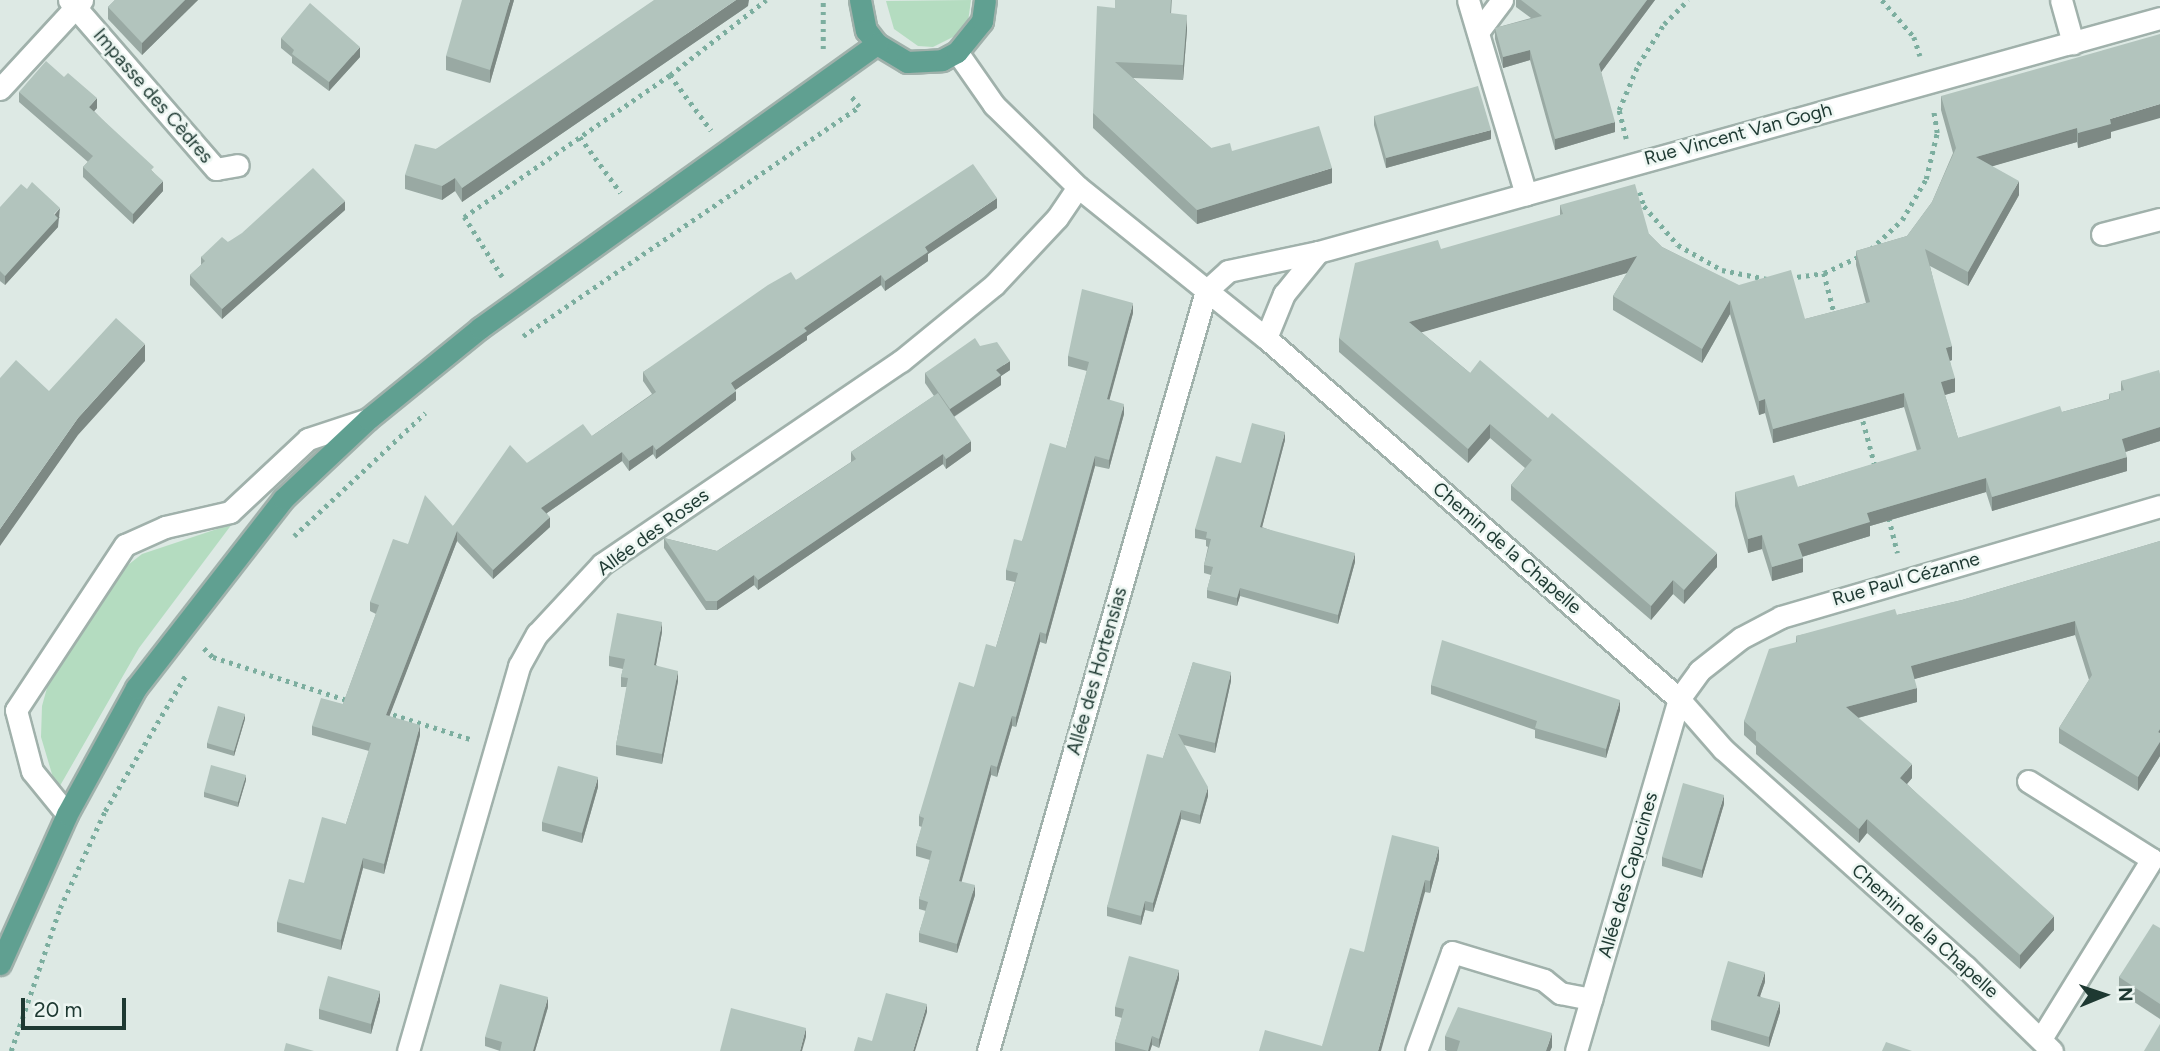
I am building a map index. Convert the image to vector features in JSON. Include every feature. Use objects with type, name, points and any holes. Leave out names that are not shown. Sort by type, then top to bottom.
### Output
[{"type":"main road","points":[[860,0],[866,30],[877,44],[907,62],[942,60],[957,52],[982,21],[985,0]]},
{"type":"main road","points":[[0,964],[67,814],[136,688],[283,499],[368,419],[517,301],[877,44]]},
{"type":"street","points":[[1468,0],[1526,195]]},
{"type":"street","points":[[1478,32],[1502,0]]},
{"type":"street","points":[[2061,0],[2073,43]]},
{"type":"street","points":[[0,89],[75,2]]},
{"type":"street","name":"Impasse des Cèdres","points":[[75,2],[216,169],[238,165]]},
{"type":"street","name":"Rue Vincent Van Gogh","points":[[1206,291],[1228,271],[1318,252],[2160,18]]},
{"type":"street","name":"Chemin de la Chapelle","points":[[957,52],[994,106],[1078,187],[1266,338],[1679,699],[1723,749],[2046,1045]]},
{"type":"street","name":"Allée des Roses","points":[[408,1051],[519,666],[554,616],[602,564],[922,344],[994,285],[1056,218],[1078,187]]},
{"type":"street","points":[[2102,234],[2160,219]]},
{"type":"street","points":[[1266,338],[1284,294],[1318,252]]},
{"type":"street","name":"Allée des Hortensias","points":[[988,1051],[1206,291]]},
{"type":"street","points":[[67,814],[32,771],[16,710],[125,545],[165,527],[230,512],[308,439],[368,419]]},
{"type":"street","name":"Rue Paul Cézanne","points":[[1679,699],[1699,671],[1741,638],[1781,617],[2160,506]]},
{"type":"street","name":"Allée des Capucines","points":[[1576,1051],[1679,699]]},
{"type":"street","points":[[2028,781],[2156,852],[2046,1045]]},
{"type":"street","points":[[1416,1051],[1452,952],[1544,980],[1560,993],[1591,999]]},
{"type":"path","points":[[517,301],[464,217],[670,75],[766,0]]},
{"type":"path","points":[[1688,0],[1664,24],[1638,65],[1619,110],[1644,206],[1678,244],[1722,270],[1773,280]]},
{"type":"path","points":[[670,75],[728,152]]},
{"type":"path","points":[[515,341],[859,107]]},
{"type":"path","points":[[1786,278],[1824,273],[1867,253],[1902,220],[1926,179],[1937,133]]},
{"type":"path","points":[[580,137],[638,216]]},
{"type":"path","points":[[1824,273],[1838,326]]},
{"type":"path","points":[[1859,406],[1877,472]]},
{"type":"path","points":[[285,545],[433,407]]},
{"type":"path","points":[[1887,512],[1905,579]]},
{"type":"path","points":[[196,659],[211,638]]},
{"type":"path","points":[[204,648],[213,657],[353,702]]},
{"type":"path","points":[[11,1051],[60,908],[105,811],[189,670]]},
{"type":"path","points":[[378,710],[480,743]]},
{"type":"green space","points":[[971,0],[968,22],[959,34],[933,47],[918,46],[894,29],[886,1]]},
{"type":"green space","points":[[232,524],[139,648],[57,791],[41,737],[42,706],[50,677],[119,572],[142,554]]},
{"type":"building","points":[[115,0],[185,0],[142,43],[108,7]]},
{"type":"building","points":[[462,0],[510,0],[490,70],[446,56]]},
{"type":"building","points":[[654,0],[736,0],[462,188],[455,178],[442,186],[405,175],[415,144],[436,149]]},
{"type":"building","points":[[1115,0],[1171,0],[1170,13],[1187,15],[1183,65],[1115,62],[1211,148],[1230,143],[1232,151],[1319,126],[1332,168],[1197,210],[1093,113],[1097,6],[1115,8]]},
{"type":"building","points":[[1521,0],[1647,0],[1599,64],[1615,122],[1555,139],[1530,50],[1503,57],[1495,28],[1542,16]]},
{"type":"building","points":[[310,3],[360,47],[329,82],[292,54],[294,50],[281,38]]},
{"type":"building","points":[[2160,34],[2160,104],[2110,119],[2111,124],[2078,133],[2077,128],[1976,157],[2019,181],[1968,272],[1925,249],[1952,346],[1946,348],[1955,378],[1941,382],[1958,438],[2060,406],[2062,412],[2110,399],[2109,394],[2124,390],[2121,381],[2159,370],[2160,427],[2122,439],[2127,457],[1992,497],[1986,478],[1867,513],[1870,522],[1798,544],[1803,558],[1772,567],[1762,535],[1748,539],[1735,492],[1794,475],[1798,487],[1921,449],[1904,393],[1773,429],[1765,399],[1759,401],[1730,300],[1702,349],[1613,296],[1637,256],[1409,322],[1470,373],[1480,360],[1548,418],[1552,413],[1717,553],[1684,590],[1673,580],[1651,606],[1511,485],[1532,460],[1490,424],[1468,449],[1339,338],[1355,263],[1438,240],[1441,249],[1563,214],[1560,205],[1635,184],[1649,234],[1662,247],[1739,285],[1791,270],[1805,319],[1870,302],[1856,251],[1907,236],[1932,202],[1956,148],[1941,96]]},
{"type":"building","points":[[46,61],[64,77],[68,73],[97,98],[89,107],[154,167],[151,170],[163,181],[133,214],[83,167],[93,156],[19,92]]},
{"type":"building","points":[[1478,86],[1491,130],[1386,158],[1374,116]]},
{"type":"building","points":[[973,164],[997,198],[925,247],[928,252],[885,281],[881,275],[804,328],[807,331],[731,383],[736,391],[656,450],[653,445],[629,461],[622,452],[541,508],[550,517],[493,570],[457,531],[386,715],[420,725],[384,864],[363,858],[341,940],[277,922],[289,879],[304,883],[322,817],[346,824],[371,743],[312,726],[321,698],[343,704],[379,605],[370,602],[393,539],[408,544],[425,495],[453,526],[510,445],[527,463],[583,424],[592,436],[656,392],[643,372],[768,285],[791,272],[796,280]]},
{"type":"building","points":[[313,168],[345,201],[222,309],[190,275],[205,261],[201,257],[222,237],[228,242],[242,233]]},
{"type":"building","points":[[32,182],[60,208],[54,214],[58,218],[5,276],[0,271],[0,207],[21,184],[27,189]]},
{"type":"building","points":[[1082,289],[1133,303],[1107,399],[1124,404],[1109,460],[1095,456],[1046,634],[1040,632],[1016,717],[1012,716],[997,767],[991,765],[959,881],[975,885],[957,944],[919,933],[928,902],[919,899],[932,851],[916,846],[924,818],[919,816],[959,682],[974,687],[986,644],[996,647],[1018,573],[1006,570],[1014,539],[1022,541],[1050,443],[1066,448],[1089,362],[1068,356]]},
{"type":"building","points":[[116,318],[145,344],[78,418],[0,529],[0,378],[16,360],[49,391]]},
{"type":"building","points":[[975,338],[980,346],[997,342],[1010,361],[996,370],[1001,375],[950,409],[925,373]]},
{"type":"building","points":[[938,393],[971,441],[946,459],[943,454],[758,580],[754,575],[717,601],[706,601],[664,538],[717,551],[856,459],[851,452]]},
{"type":"building","points":[[1252,423],[1285,432],[1260,527],[1355,553],[1338,615],[1240,588],[1237,598],[1207,590],[1213,567],[1204,565],[1211,539],[1206,538],[1207,532],[1195,529],[1216,456],[1241,463]]},
{"type":"building","points":[[2160,541],[2160,742],[2138,777],[2059,728],[2092,675],[2075,621],[1911,666],[1917,688],[1846,707],[1912,764],[1900,778],[2054,916],[2020,955],[1867,819],[1859,829],[1756,740],[1756,732],[1744,721],[1769,649],[1797,642],[1796,636],[1895,609],[1897,615],[1962,600]]},
{"type":"building","points":[[617,613],[662,622],[654,665],[678,671],[662,754],[616,745],[628,678],[621,677],[625,659],[609,656]]},
{"type":"building","points":[[1442,640],[1620,700],[1606,749],[1535,728],[1537,721],[1431,685]]},
{"type":"building","points":[[1193,662],[1231,672],[1215,743],[1178,734],[1208,787],[1200,815],[1181,810],[1153,903],[1145,901],[1141,916],[1107,907],[1147,754],[1163,758]]},
{"type":"building","points":[[218,706],[245,714],[234,751],[207,743]]},
{"type":"building","points":[[211,765],[246,775],[238,802],[204,792]]},
{"type":"building","points":[[558,766],[598,777],[582,833],[542,822]]},
{"type":"building","points":[[1683,783],[1724,795],[1702,870],[1662,857]]},
{"type":"building","points":[[1392,835],[1439,847],[1430,881],[1425,880],[1378,1051],[1259,1051],[1265,1030],[1322,1046],[1350,948],[1364,952]]},
{"type":"building","points":[[2153,924],[2160,928],[2160,1004],[2119,977]]},
{"type":"building","points":[[1129,956],[1179,970],[1159,1039],[1152,1036],[1148,1051],[1115,1042],[1124,1009],[1115,1007]]},
{"type":"building","points":[[1728,961],[1765,972],[1757,996],[1780,1002],[1769,1037],[1711,1020]]},
{"type":"building","points":[[328,976],[380,991],[371,1024],[319,1009]]},
{"type":"building","points":[[500,984],[548,997],[533,1051],[500,1051],[502,1042],[485,1037]]},
{"type":"building","points":[[886,993],[927,1004],[913,1051],[854,1051],[858,1037],[872,1041]]},
{"type":"building","points":[[1458,1007],[1552,1033],[1546,1051],[1457,1051],[1460,1041],[1445,1036]]},
{"type":"building","points":[[731,1008],[806,1028],[800,1051],[720,1051]]},
{"type":"building","points":[[2160,1024],[2160,1051],[2144,1051]]},
{"type":"building","points":[[1886,1042],[1912,1051],[1882,1051]]},
{"type":"building","points":[[286,1043],[314,1051],[284,1051]]}]
